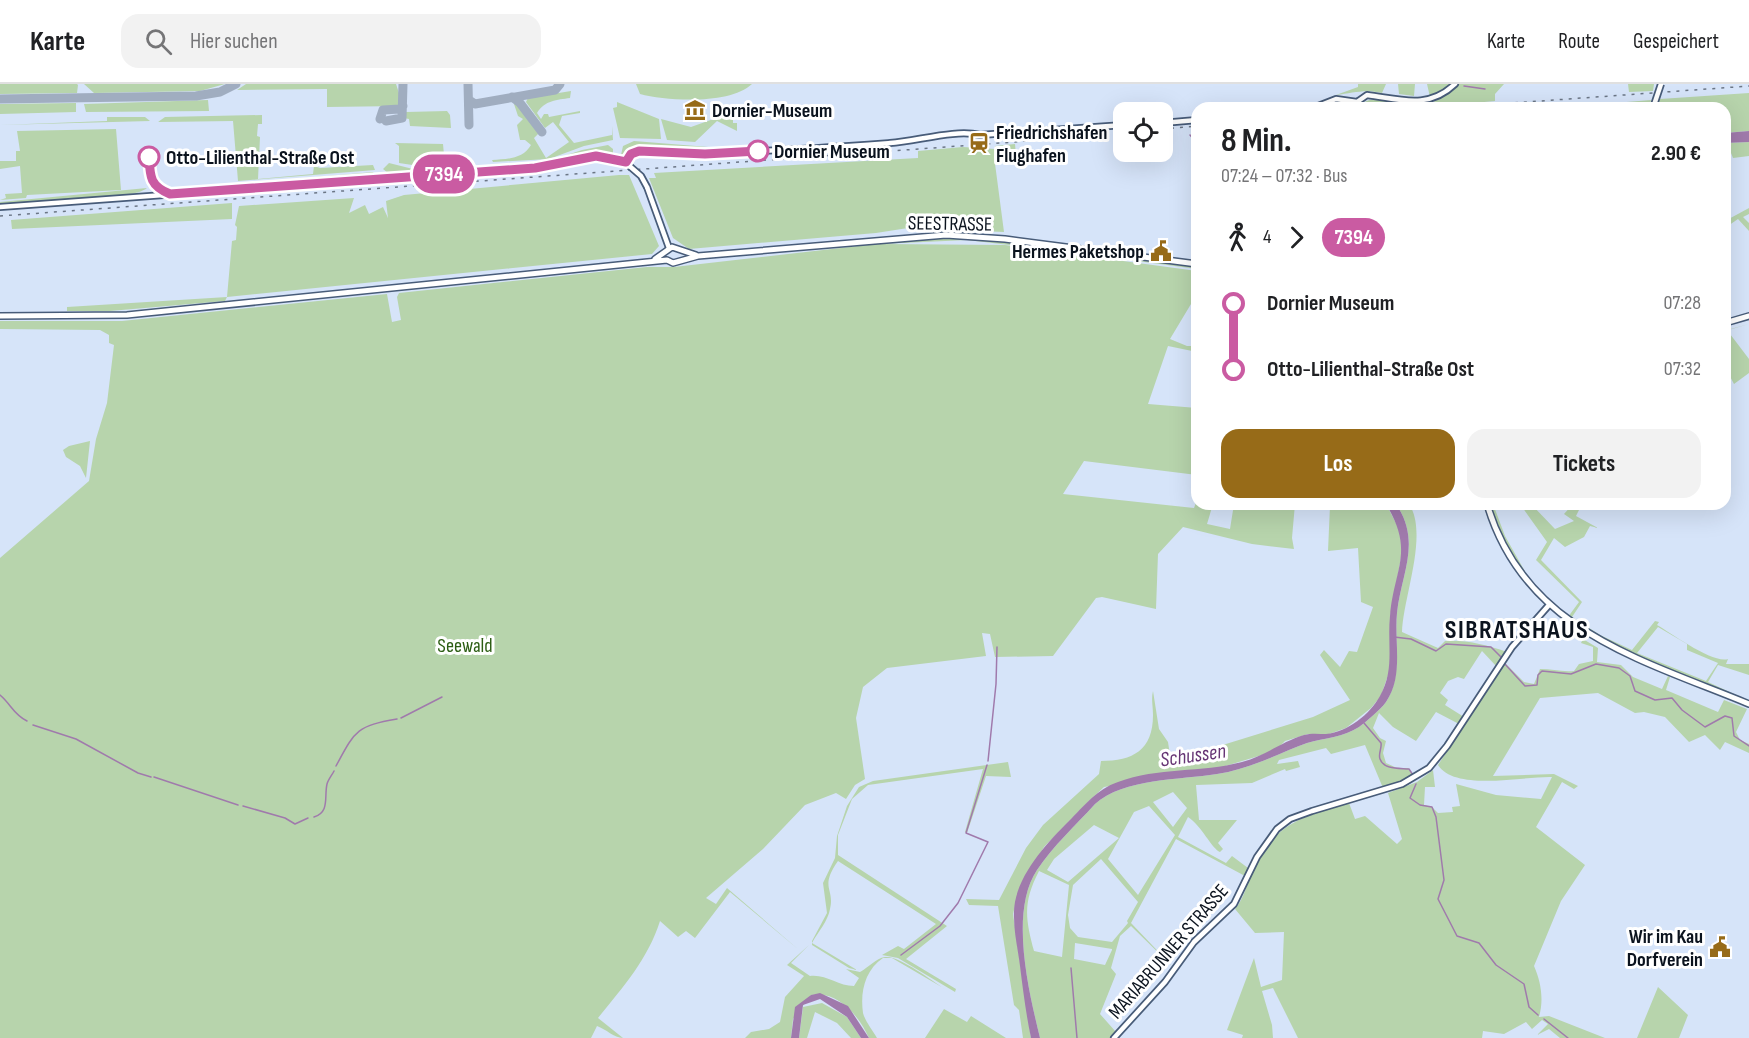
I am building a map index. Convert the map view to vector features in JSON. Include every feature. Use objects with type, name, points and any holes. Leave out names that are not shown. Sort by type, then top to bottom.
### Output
[{"type":"main road","name":"SEESTRASSE","points":[[0,316],[62,317],[148,313],[651,262],[671,252],[673,262],[698,256],[926,236],[986,237],[1191,263]]},
{"type":"main road","points":[[671,252],[698,256]]},
{"type":"main road","points":[[671,252],[680,259]]},
{"type":"main road","points":[[1731,321],[1749,316]]},
{"type":"main road","points":[[1489,510],[1507,553],[1543,600],[1586,633],[1633,656],[1749,704]]},
{"type":"street","points":[[1360,102],[1367,95],[1402,101],[1428,101],[1455,84]]},
{"type":"street","points":[[1655,102],[1661,84]]},
{"type":"street","points":[[1328,102],[1336,99],[1346,102]]},
{"type":"street","points":[[1173,122],[1191,121]]},
{"type":"street","points":[[626,162],[631,154],[639,151],[718,154],[907,141],[954,135],[1113,126]]},
{"type":"street","points":[[0,207],[535,168],[605,156],[626,162],[641,176],[648,187],[671,252]]},
{"type":"street","points":[[1540,614],[1543,600]]},
{"type":"street","name":"MARIABRUNNER STRASSE","points":[[1114,1038],[1165,982],[1194,942],[1234,904],[1257,857],[1277,829],[1290,819],[1311,811],[1392,788],[1420,775],[1444,750],[1503,661],[1549,605]]},
{"type":"green space","points":[[0,84],[78,85],[77,93],[0,94]]},
{"type":"green space","points":[[84,84],[225,84],[200,91],[94,93]]},
{"type":"green space","points":[[246,84],[396,84],[400,106],[327,107],[327,89],[237,90]]},
{"type":"green space","points":[[636,84],[752,84],[742,91],[729,95],[698,100],[640,94]]},
{"type":"green space","points":[[1358,84],[1386,84],[1382,93],[1364,91],[1336,95],[1358,87]]},
{"type":"green space","points":[[1398,84],[1415,84],[1414,96],[1399,94]]},
{"type":"green space","points":[[1427,84],[1452,84],[1442,93],[1430,97]]},
{"type":"green space","points":[[1458,84],[1504,84],[1495,94],[1495,101],[1433,102]]},
{"type":"green space","points":[[1628,84],[1654,84],[1653,91],[1629,92]]},
{"type":"green space","points":[[571,91],[570,98],[544,105],[537,113],[541,119],[544,114],[548,114],[549,117],[580,111],[580,113],[562,116],[559,125],[574,143],[612,135],[612,126],[613,140],[584,146],[549,159],[493,162],[492,160],[519,156],[531,145],[525,140],[520,140],[517,125],[523,119],[518,116],[514,104],[516,103],[539,133],[534,138],[546,158],[569,142],[553,122],[545,128],[526,102],[528,98]]},
{"type":"green space","points":[[1749,93],[1749,131],[1731,132],[1731,102],[1659,102],[1660,99]]},
{"type":"green space","points":[[1377,99],[1395,102],[1365,102]]},
{"type":"green space","points":[[208,100],[209,111],[86,112],[84,104]]},
{"type":"green space","points":[[1651,100],[1650,102],[1627,102]]},
{"type":"green space","points":[[617,102],[659,119],[661,139],[620,138],[613,108],[617,107]]},
{"type":"green space","points":[[76,103],[76,112],[0,114],[0,104]]},
{"type":"green space","points":[[447,111],[450,115],[451,128],[410,126],[409,119],[404,118],[406,112]]},
{"type":"green space","points":[[733,112],[733,123],[737,123],[737,131],[717,121],[695,142],[667,140],[661,119],[691,127]]},
{"type":"green space","points":[[262,115],[262,124],[258,124],[257,136],[260,137],[258,179],[313,174],[314,166],[320,168],[373,165],[375,170],[238,181],[233,121],[158,122],[165,117]]},
{"type":"green space","points":[[107,117],[145,117],[150,121],[0,125],[107,121]]},
{"type":"green space","points":[[116,129],[121,190],[27,195],[26,198],[0,200],[6,198],[5,194],[22,193],[20,166],[0,169],[0,161],[16,161],[16,151],[20,151],[17,131]]},
{"type":"green space","points":[[634,141],[738,151],[642,149],[621,155],[623,146]]},
{"type":"green space","points":[[1749,142],[1749,156],[1733,158],[1731,143]]},
{"type":"green space","points":[[395,143],[443,144],[444,155],[453,155],[449,165],[419,166],[399,163],[399,146]]},
{"type":"green space","points":[[1015,144],[1016,155],[994,156],[1004,232],[908,228],[876,233],[689,249],[673,238],[649,178],[656,178],[654,173],[918,158],[918,151],[963,147],[995,149],[995,146]]},
{"type":"green space","points":[[608,145],[613,149],[613,154],[584,155],[545,164],[499,170],[388,173],[383,169],[389,163],[417,170],[549,161],[582,150]]},
{"type":"green space","points":[[374,172],[368,176],[191,191],[158,188],[174,189]]},
{"type":"green space","points":[[629,175],[659,246],[652,254],[227,297],[232,241],[236,240],[237,227],[235,225],[239,206],[354,198],[349,213],[365,205],[369,214],[383,207],[388,218],[386,201],[404,195]]},
{"type":"green space","points":[[147,188],[101,199],[0,205],[0,202]]},
{"type":"green space","points":[[232,203],[232,219],[12,229],[11,220]]},
{"type":"green space","points":[[1749,208],[1749,214],[1743,217],[1749,223],[1749,231],[1738,219],[1731,224],[1731,218]]},
{"type":"green space","name":"Seewald","points":[[946,237],[989,240],[1105,256],[967,240],[880,244],[1005,245],[1191,270],[1191,304],[1170,339],[1191,346],[1191,351],[1168,346],[1148,404],[1191,408],[1191,474],[1084,461],[1063,494],[1191,508],[1191,510],[1211,510],[1207,524],[1230,529],[1233,510],[1294,510],[1292,538],[1294,549],[1252,544],[1183,527],[1158,554],[1156,609],[1102,597],[1096,598],[1053,656],[995,657],[990,634],[982,633],[986,656],[887,668],[863,687],[856,718],[865,779],[855,785],[846,799],[836,793],[805,805],[763,849],[706,898],[716,904],[727,888],[799,950],[730,892],[695,938],[686,931],[678,937],[660,921],[642,960],[598,1018],[623,1038],[616,1037],[597,1026],[591,1038],[0,1038],[0,558],[89,481],[96,439],[107,403],[114,345],[109,343],[109,335],[100,330],[0,329],[0,321],[122,321],[387,294],[392,322],[401,320],[397,297],[399,293],[647,267],[674,267],[878,242]]},
{"type":"green space","points":[[1111,255],[1191,265],[1191,268],[1107,257]]},
{"type":"green space","points":[[227,297],[225,301],[110,311],[67,311],[67,307]]},
{"type":"green space","points":[[1731,335],[1749,359],[1749,373],[1734,384],[1731,378]]},
{"type":"green space","points":[[90,441],[86,478],[80,466],[66,457],[63,450],[69,446]]},
{"type":"green space","points":[[1330,510],[1389,510],[1399,529],[1403,547],[1390,617],[1391,666],[1381,696],[1371,708],[1346,728],[1329,734],[1308,734],[1285,741],[1275,751],[1219,768],[1104,787],[1089,801],[1044,847],[1019,890],[1013,914],[1031,1038],[1023,1038],[1019,1010],[1014,1005],[998,906],[969,905],[966,899],[999,900],[1026,848],[1043,825],[1099,774],[1101,761],[1132,756],[1145,745],[1152,727],[1153,691],[1159,729],[1168,742],[1171,762],[1198,760],[1200,752],[1313,717],[1350,700],[1320,655],[1324,650],[1340,667],[1349,651],[1357,652],[1373,607],[1361,602],[1358,548],[1328,551]]},
{"type":"green space","points":[[1399,510],[1411,510],[1416,532],[1416,548],[1402,632],[1438,648],[1445,641],[1461,641],[1507,652],[1497,667],[1482,651],[1464,679],[1458,677],[1448,681],[1440,693],[1448,700],[1445,705],[1464,717],[1459,724],[1436,712],[1416,741],[1393,727],[1379,713],[1373,728],[1380,738],[1386,741],[1383,753],[1386,763],[1397,768],[1408,768],[1414,777],[1383,788],[1365,745],[1331,754],[1326,748],[1279,760],[1277,764],[1298,761],[1300,767],[1286,771],[1285,769],[1252,783],[1196,785],[1199,820],[1237,820],[1218,843],[1223,849],[1220,852],[1188,817],[1178,837],[1226,863],[1232,856],[1248,868],[1245,876],[1176,839],[1131,923],[1173,967],[1131,926],[1120,936],[1111,968],[1116,974],[1100,1014],[1116,1032],[1111,1038],[1040,1038],[1027,976],[1023,929],[1024,908],[1029,887],[1037,870],[1065,836],[1095,804],[1107,795],[1137,785],[1241,769],[1307,743],[1347,733],[1359,727],[1377,712],[1391,692],[1396,670],[1396,624],[1408,558],[1408,532]],"holes":[[[1173,792],[1187,808],[1173,827],[1153,802]],[[1149,806],[1175,835],[1138,895],[1108,859],[1134,812]],[[1094,825],[1119,838],[1068,882],[1047,870],[1054,859]],[[1101,859],[1138,902],[1128,923],[1112,942],[1078,937],[1070,928],[1068,915],[1073,885]],[[1039,871],[1069,885],[1062,957],[1034,951],[1027,919],[1028,901]],[[1075,943],[1112,949],[1105,965],[1074,959]]]},
{"type":"green space","points":[[1492,510],[1495,510],[1505,536],[1527,575],[1506,545]]},
{"type":"green space","points":[[1524,510],[1537,510],[1555,529],[1574,521],[1564,514],[1568,510],[1579,510],[1576,516],[1598,528],[1590,526],[1584,537],[1565,547],[1554,538],[1541,560],[1582,602],[1572,617],[1600,635],[1632,650],[1655,621],[1659,622],[1657,625],[1703,653],[1728,659],[1726,664],[1749,664],[1749,675],[1718,665],[1708,682],[1749,701],[1614,646],[1568,617],[1579,602],[1536,560],[1547,542]],"holes":[[[1658,627],[1687,644],[1687,650],[1718,663],[1706,681],[1637,653]]]},
{"type":"green space","points":[[1583,639],[1598,648],[1597,662],[1621,665],[1633,677],[1662,689],[1668,676],[1670,677],[1666,690],[1718,712],[1724,700],[1747,709],[1736,732],[1740,740],[1749,744],[1749,753],[1725,742],[1720,750],[1705,735],[1689,742],[1665,717],[1644,712],[1635,713],[1598,693],[1540,698],[1493,776],[1554,774],[1578,786],[1574,789],[1562,782],[1536,827],[1585,865],[1561,901],[1534,966],[1541,991],[1539,1017],[1549,1016],[1605,1038],[1560,1038],[1549,1029],[1537,1035],[1548,1024],[1542,1020],[1532,1029],[1526,1022],[1504,1034],[1483,1031],[1482,1038],[1298,1038],[1273,988],[1262,991],[1272,1025],[1273,1038],[1242,1038],[1243,1035],[1227,1030],[1254,958],[1261,987],[1282,980],[1284,932],[1255,933],[1235,909],[1243,896],[1253,870],[1271,841],[1281,831],[1304,818],[1349,803],[1355,819],[1365,816],[1397,844],[1402,839],[1388,793],[1417,782],[1433,770],[1435,787],[1425,787],[1424,805],[1432,807],[1438,813],[1453,812],[1452,807],[1460,806],[1456,784],[1496,795],[1541,799],[1552,777],[1474,780],[1459,778],[1447,773],[1438,765],[1505,663],[1524,682],[1534,684],[1540,669],[1574,671],[1579,664],[1593,661],[1593,647],[1581,643]]},
{"type":"green space","points":[[1008,762],[1011,777],[986,776],[967,833],[965,832],[983,769],[868,785],[852,799],[838,835],[838,855],[947,926],[906,959],[956,989],[955,992],[898,958],[882,955],[898,946],[904,949],[936,924],[838,861],[829,877],[831,902],[829,913],[812,943],[827,913],[823,883],[835,858],[837,836],[847,806],[859,787],[873,781]]},
{"type":"green space","points":[[812,943],[857,970],[849,968]]},
{"type":"green space","points":[[809,945],[791,963],[810,976],[854,986],[859,978],[846,969],[860,972],[878,959],[885,957],[891,957],[907,964],[945,989],[892,958],[883,958],[868,975],[862,997],[864,1016],[877,1038],[869,1038],[860,1021],[839,1001],[821,995],[811,995],[793,1019],[791,1038],[745,1038],[751,1032],[769,1029],[780,1022],[785,997],[804,976],[787,965]]},
{"type":"green space","points":[[1658,987],[1688,1015],[1679,1038],[1637,1038]]},
{"type":"green space","points":[[822,1003],[847,1017],[861,1038],[851,1038],[837,1023],[815,1012],[807,1038],[799,1038],[803,1007]]},
{"type":"green space","points":[[944,1009],[967,1022],[971,1016],[1006,1038],[925,1038]]},
{"type":"shaded area","points":[[1749,131],[1749,142],[1731,143],[1731,132]]},
{"type":"shaded area","points":[[1389,510],[1399,510],[1404,518],[1409,545],[1397,613],[1397,670],[1392,692],[1386,702],[1362,725],[1347,733],[1307,743],[1229,772],[1153,782],[1121,789],[1095,804],[1050,853],[1037,870],[1029,887],[1024,908],[1024,952],[1040,1038],[1031,1038],[1014,917],[1018,890],[1032,864],[1050,841],[1086,804],[1110,785],[1148,774],[1211,768],[1242,762],[1304,735],[1334,733],[1358,721],[1380,696],[1385,686],[1389,666],[1390,616],[1401,548],[1395,521]]},
{"type":"shaded area","points":[[820,993],[848,1006],[869,1038],[861,1038],[847,1017],[820,999],[803,1005],[799,1038],[791,1038],[795,1007],[811,995]]},
{"type":"waterway","points":[[1464,86],[1485,89]]},
{"type":"waterway","points":[[1394,637],[1411,639],[1436,651],[1446,644],[1491,647],[1502,658]]},
{"type":"waterway","points":[[988,761],[996,684],[997,647]]},
{"type":"waterway","points":[[1504,663],[1525,686],[1537,685],[1538,675],[1542,671],[1571,674],[1596,664],[1619,668],[1630,676],[1635,691],[1655,700],[1672,698],[1682,710],[1705,727],[1725,716],[1732,718],[1734,736],[1749,746]]},
{"type":"waterway","points":[[0,695],[18,715],[27,721]]},
{"type":"waterway","points":[[401,718],[442,697]]},
{"type":"waterway","points":[[336,766],[358,732],[373,724],[397,719]]},
{"type":"waterway","points":[[1364,723],[1381,743],[1382,763],[1393,768],[1409,769],[1413,775]]},
{"type":"waterway","points":[[33,725],[76,739],[138,773],[151,777]]},
{"type":"waterway","points":[[901,955],[940,926],[958,903],[988,842],[966,833],[987,765]]},
{"type":"waterway","points":[[314,817],[319,815],[324,808],[327,784],[334,771]]},
{"type":"waterway","points":[[154,777],[238,805]]},
{"type":"waterway","points":[[1416,784],[1410,798],[1420,805],[1432,807],[1436,817],[1444,880],[1438,899],[1457,936],[1479,943],[1496,965],[1524,984],[1529,1007],[1538,1015]]},
{"type":"waterway","points":[[243,806],[285,818],[295,824],[308,818]]},
{"type":"waterway","points":[[1071,968],[1077,1038]]},
{"type":"waterway","points":[[1544,1019],[1568,1038]]},
{"type":"taxiway","points":[[0,99],[196,96],[220,92],[236,84]]},
{"type":"taxiway","points":[[386,121],[402,118],[403,84]]},
{"type":"taxiway","points":[[468,84],[469,125]]},
{"type":"taxiway","points":[[469,100],[475,104],[555,90],[560,84]]},
{"type":"taxiway","points":[[512,97],[520,103],[542,132]]},
{"type":"taxiway","points":[[380,119],[383,110],[400,109],[403,106]]},
{"type":"railway","points":[[1526,102],[1749,86]]},
{"type":"railway","points":[[1173,128],[1191,127]]},
{"type":"railway","points":[[0,216],[1113,135]]},
{"type":"bus line","name":"7394","points":[[149,157],[151,181],[156,187],[170,194],[378,177],[535,168],[596,156],[626,162],[631,154],[639,151],[705,154],[758,151]]},
{"type":"place","name":"Dornier-Museum","points":[[695,110]]},
{"type":"place","name":"Friedrichshafen Flughafen","points":[[979,143]]},
{"type":"place","name":"Dornier Museum","points":[[758,151]]},
{"type":"place","name":"Otto-Lilienthal-Straße Ost","points":[[149,157]]},
{"type":"place","name":"Hermes Paketshop","points":[[1161,251]]},
{"type":"place","name":"Wir im Kau Dorfverein","points":[[1720,947]]},
{"type":"district","name":"SIBRATSHAUS","points":[[1517,629]]},
{"type":"water label","name":"Schussen","points":[[1193,755]]}]
